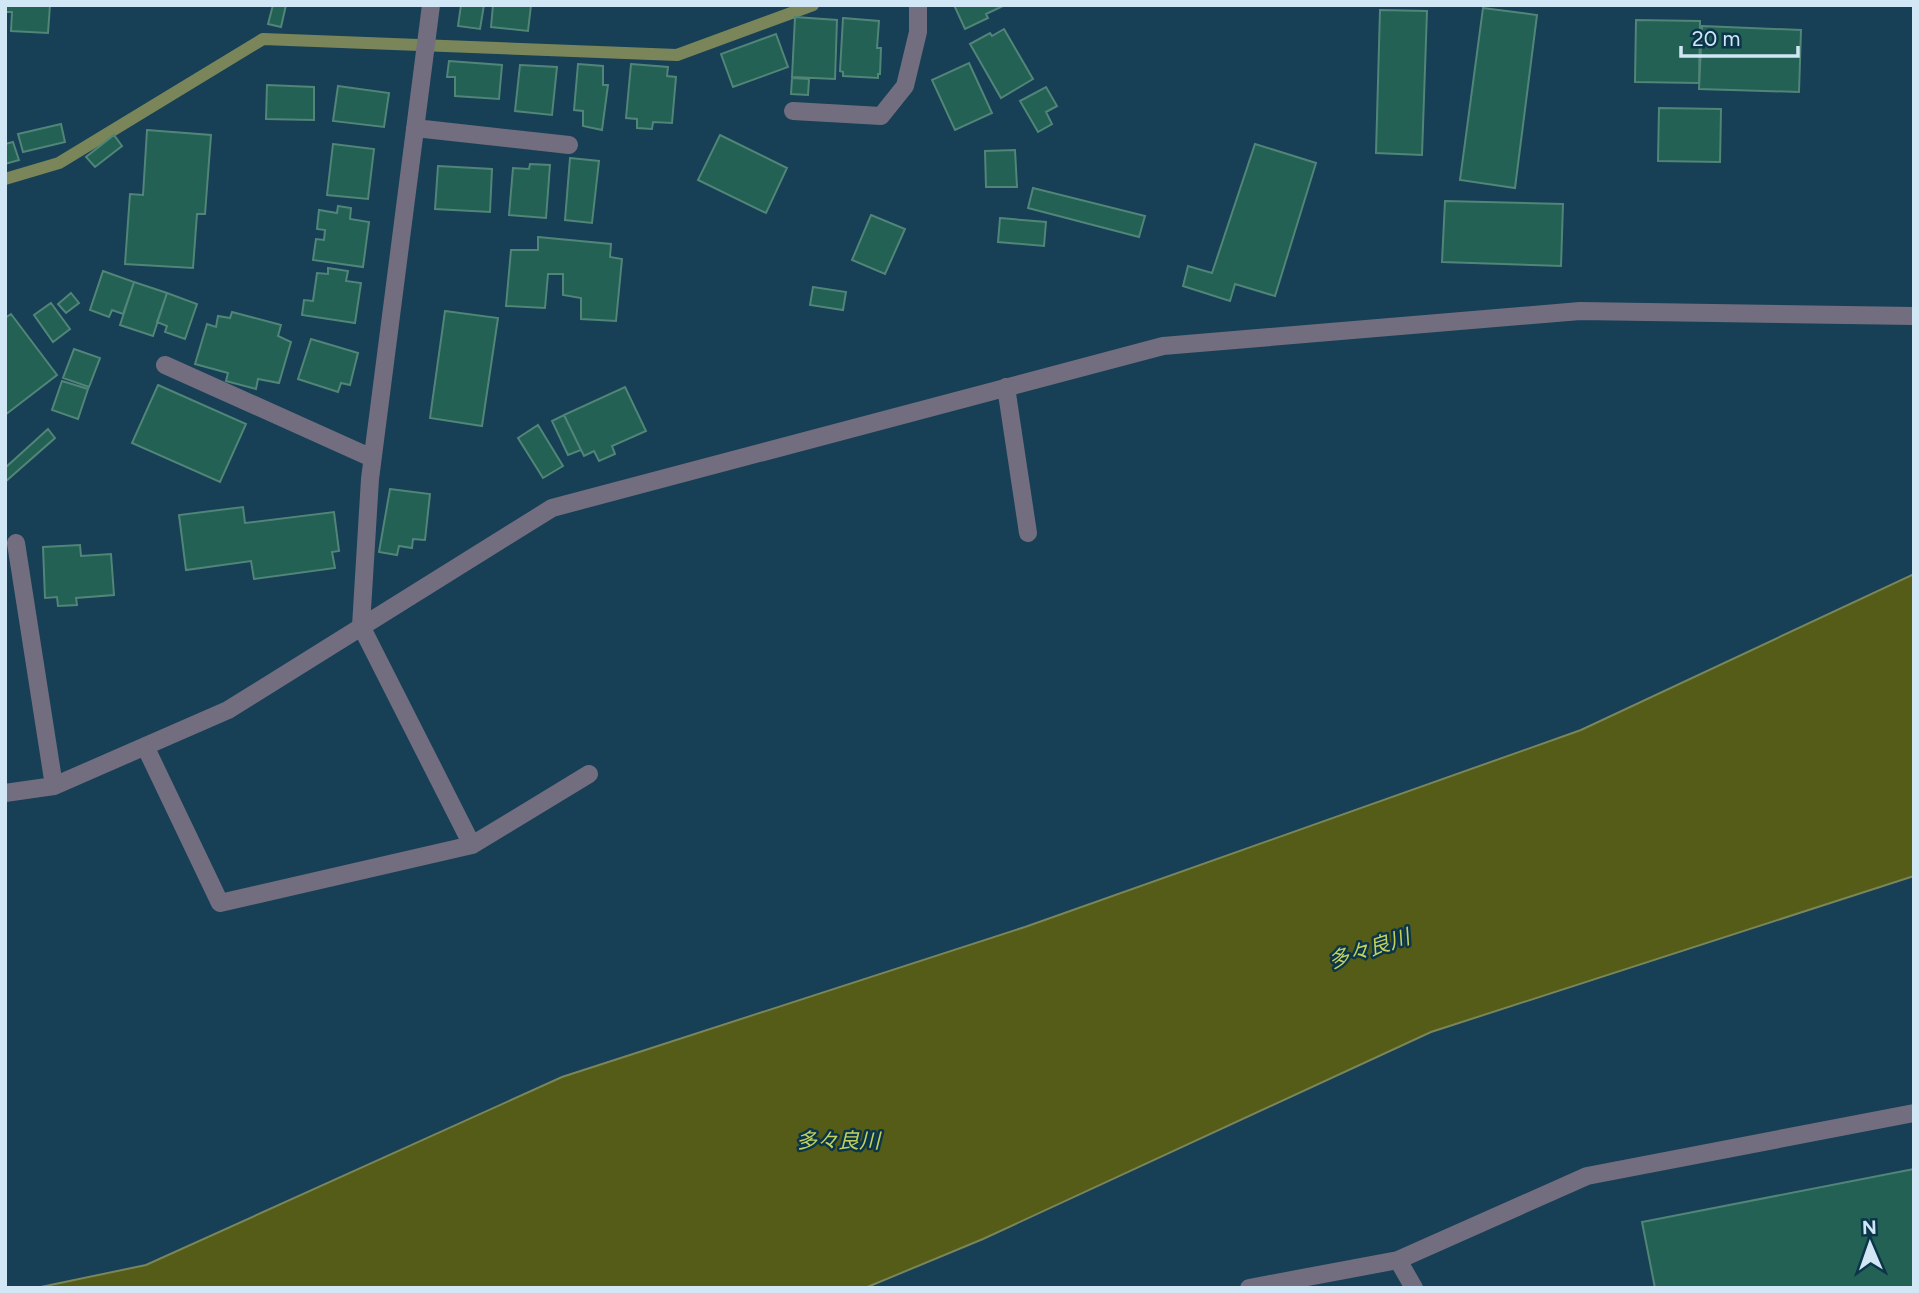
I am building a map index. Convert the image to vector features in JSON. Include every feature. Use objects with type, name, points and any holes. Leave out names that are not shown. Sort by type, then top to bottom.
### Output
[{"type":"street","points":[[431,5],[372,458],[360,626],[472,845]]},
{"type":"street","points":[[793,111],[881,116],[905,86],[918,32],[918,5]]},
{"type":"street","points":[[415,128],[569,145]]},
{"type":"street","points":[[5,793],[54,786],[228,710],[552,508],[1163,346],[1580,311],[1914,316]]},
{"type":"street","points":[[165,365],[372,458]]},
{"type":"street","points":[[1006,387],[1028,533]]},
{"type":"street","points":[[16,542],[54,786]]},
{"type":"street","points":[[145,746],[220,903],[472,845],[589,774]]},
{"type":"street","points":[[1249,1288],[1398,1260],[1587,1176],[1914,1113]]},
{"type":"street","points":[[1398,1260],[1414,1288]]},
{"type":"water","name":"多々良川","points":[[1914,574],[1914,876],[1431,1032],[983,1239],[865,1288],[36,1288],[146,1265],[562,1077],[1025,927],[1581,730]]},
{"type":"building","points":[[5,5],[50,5],[48,33],[11,31],[12,12],[5,12]]},
{"type":"building","points":[[273,5],[286,5],[281,27],[268,24]]},
{"type":"building","points":[[461,5],[484,5],[480,29],[458,26]]},
{"type":"building","points":[[493,5],[531,5],[528,31],[491,27]]},
{"type":"building","points":[[954,5],[1005,5],[986,14],[988,18],[965,29]]},
{"type":"building","points":[[1483,8],[1537,15],[1515,188],[1460,180]]},
{"type":"building","points":[[1380,10],[1427,11],[1422,155],[1376,153]]},
{"type":"building","points":[[795,17],[837,20],[835,79],[792,77]]},
{"type":"building","points":[[843,18],[879,21],[877,48],[881,48],[878,78],[843,76],[840,71]]},
{"type":"building","points":[[1636,20],[1700,21],[1699,83],[1635,82]]},
{"type":"building","points":[[1702,26],[1801,30],[1799,92],[1699,89]]},
{"type":"building","points":[[1004,29],[1033,79],[1001,98],[970,44]]},
{"type":"building","points":[[776,34],[788,67],[733,87],[721,54]]},
{"type":"building","points":[[449,61],[502,65],[499,99],[455,96],[455,77],[447,77]]},
{"type":"building","points":[[969,63],[992,113],[955,130],[932,80]]},
{"type":"building","points":[[578,64],[603,66],[603,85],[608,85],[602,130],[583,126],[583,111],[574,110]]},
{"type":"building","points":[[631,64],[668,67],[667,76],[676,77],[672,123],[653,122],[652,129],[637,128],[637,119],[626,118]]},
{"type":"building","points":[[520,65],[557,67],[552,115],[515,111]]},
{"type":"building","points":[[792,78],[809,79],[808,95],[791,94]]},
{"type":"building","points":[[267,85],[314,87],[314,120],[266,119]]},
{"type":"building","points":[[338,86],[389,93],[384,127],[333,121]]},
{"type":"building","points":[[1046,87],[1057,106],[1046,112],[1052,124],[1038,132],[1020,101]]},
{"type":"building","points":[[1659,108],[1721,109],[1720,162],[1658,161]]},
{"type":"building","points":[[61,124],[65,142],[23,152],[18,134]]},
{"type":"building","points":[[147,130],[211,135],[205,214],[197,214],[193,268],[125,264],[130,194],[143,195]]},
{"type":"building","points":[[114,135],[122,146],[95,167],[86,157]]},
{"type":"building","points":[[720,135],[787,168],[766,213],[698,180]]},
{"type":"building","points":[[13,142],[19,160],[5,164],[5,144]]},
{"type":"building","points":[[333,144],[374,149],[368,199],[327,195]]},
{"type":"building","points":[[1255,144],[1316,163],[1275,296],[1235,284],[1230,301],[1183,286],[1188,266],[1212,273]]},
{"type":"building","points":[[1015,150],[1017,187],[986,187],[985,151]]},
{"type":"building","points":[[570,158],[599,161],[592,223],[565,220]]},
{"type":"building","points":[[530,164],[550,165],[546,218],[509,215],[513,168],[529,169]]},
{"type":"building","points":[[438,166],[492,169],[490,212],[435,209]]},
{"type":"building","points":[[1033,188],[1145,216],[1139,237],[1028,208]]},
{"type":"building","points":[[1445,201],[1563,204],[1561,266],[1442,262]]},
{"type":"building","points":[[338,206],[351,208],[350,219],[369,222],[363,267],[313,260],[316,239],[324,240],[325,230],[317,229],[319,210],[337,213]]},
{"type":"building","points":[[871,215],[905,229],[885,274],[852,260]]},
{"type":"building","points":[[1000,218],[1046,222],[1044,246],[998,242]]},
{"type":"building","points":[[538,237],[611,244],[610,257],[622,259],[616,321],[581,319],[581,298],[563,295],[563,274],[548,274],[545,308],[506,306],[511,250],[538,250]]},
{"type":"building","points":[[328,268],[348,271],[346,281],[361,283],[355,323],[302,315],[304,300],[313,301],[317,273],[328,274]]},
{"type":"building","points":[[103,271],[134,282],[123,314],[112,310],[109,317],[90,310]]},
{"type":"building","points":[[134,282],[167,293],[153,336],[120,325]]},
{"type":"building","points":[[813,287],[846,292],[843,310],[810,305]]},
{"type":"building","points":[[71,293],[79,303],[66,313],[58,304]]},
{"type":"building","points":[[167,293],[197,304],[185,339],[165,332],[167,326],[157,322]]},
{"type":"building","points":[[51,303],[70,329],[53,342],[34,315]]},
{"type":"building","points":[[445,311],[498,318],[482,426],[430,418]]},
{"type":"building","points":[[232,312],[281,325],[278,336],[291,342],[279,383],[258,379],[256,389],[226,381],[228,373],[195,364],[207,324],[216,327],[218,316],[230,318]]},
{"type":"building","points":[[11,314],[57,375],[5,415],[5,318]]},
{"type":"building","points":[[311,339],[358,353],[350,385],[341,383],[338,392],[298,379]]},
{"type":"building","points":[[74,349],[100,358],[89,387],[63,378]]},
{"type":"building","points":[[62,381],[88,389],[78,419],[52,410]]},
{"type":"building","points":[[158,385],[246,424],[220,482],[132,443]]},
{"type":"building","points":[[625,387],[646,431],[612,446],[615,454],[599,461],[594,451],[584,456],[564,415]]},
{"type":"building","points":[[564,415],[581,450],[568,455],[552,421]]},
{"type":"building","points":[[538,425],[563,466],[543,478],[518,438]]},
{"type":"building","points":[[48,429],[55,438],[5,482],[5,468]]},
{"type":"building","points":[[390,489],[430,494],[425,540],[413,539],[412,548],[399,546],[397,555],[379,552]]},
{"type":"building","points":[[243,507],[245,523],[334,512],[339,551],[332,552],[335,568],[254,579],[251,561],[186,570],[179,515]]},
{"type":"building","points":[[80,545],[81,556],[111,554],[114,595],[76,598],[77,605],[58,606],[57,597],[45,598],[43,547]]},
{"type":"building","points":[[1914,1169],[1914,1288],[1655,1288],[1642,1222]]},
{"type":"waterway","points":[[5,179],[59,163],[263,39],[677,55],[813,5]]}]
